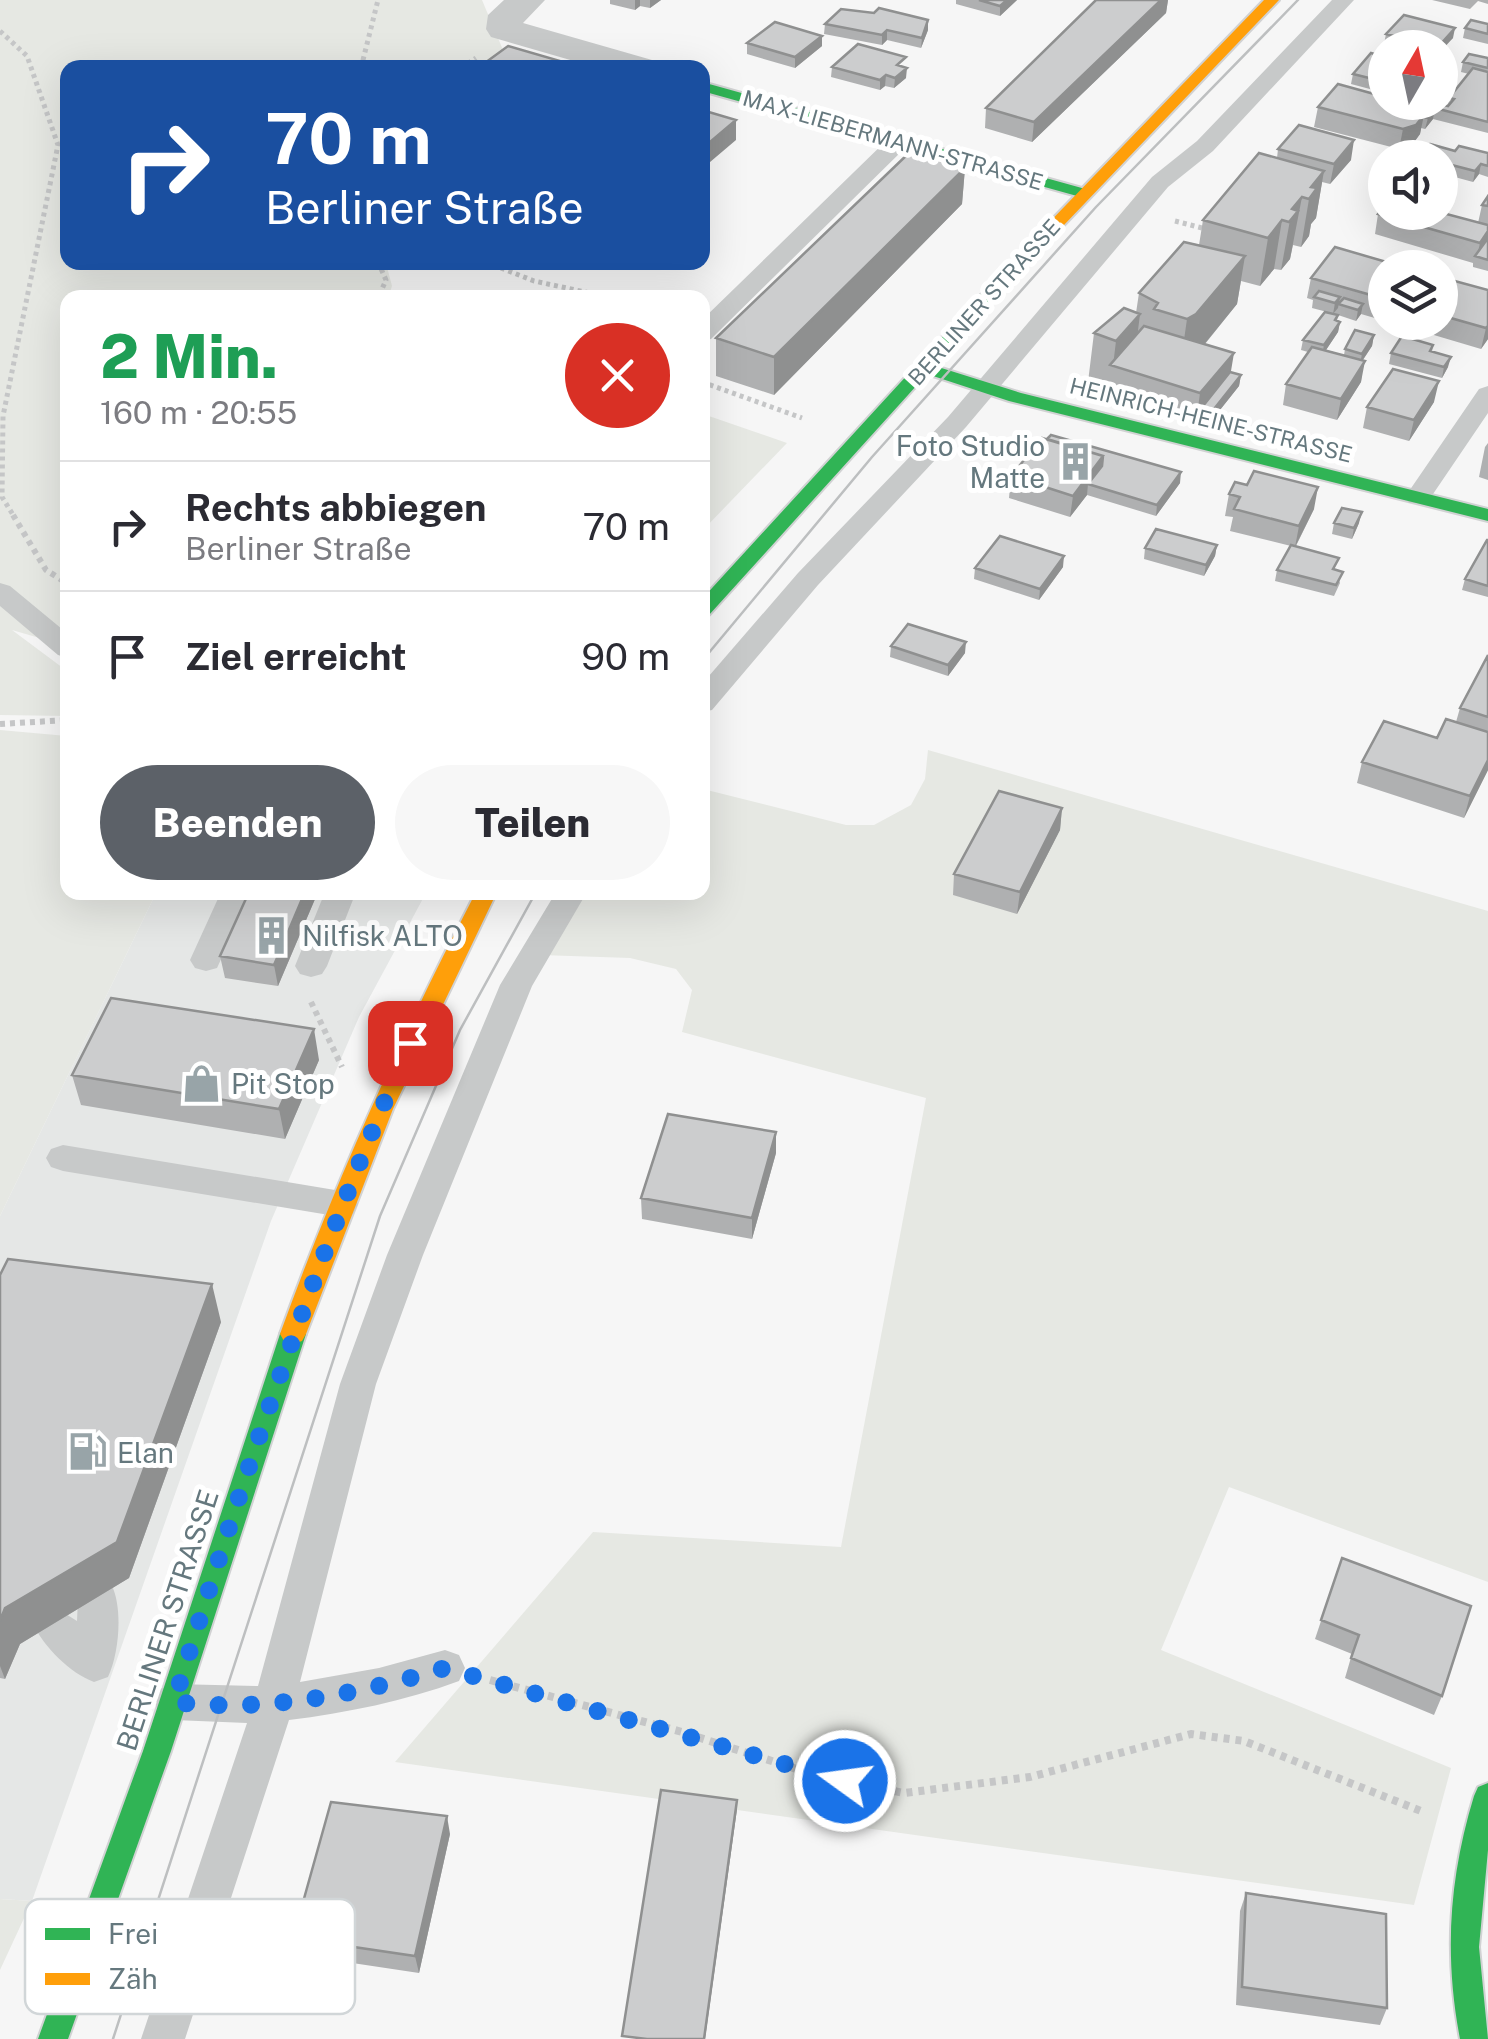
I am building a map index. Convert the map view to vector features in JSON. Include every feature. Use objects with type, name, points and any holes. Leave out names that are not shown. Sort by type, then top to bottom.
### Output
[{"type":"street","points":[[527,0],[506,15],[504,29],[611,60]]},
{"type":"street","name":"BERLINER STRASSE","points":[[710,602],[1083,193],[1272,0]]},
{"type":"street","name":"MAX-LIEBERMANN-STRASSE","points":[[710,88],[1083,193]]},
{"type":"street","name":"HEINRICH-HEINE-STRASSE","points":[[924,368],[986,388],[1488,515]]},
{"type":"street","name":"BERLINER STRASSE","points":[[107,1899],[174,1702],[241,1484],[341,1204],[410,1043],[483,900]]},
{"type":"street","points":[[1475,2039],[1460,1931],[1474,1832],[1488,1796]]},
{"type":"street","name":"BERLINER STRASSE","points":[[53,2039],[63,2014]]},
{"type":"lane","name":"BERLINER STRASSE","points":[[710,694],[808,579],[986,388],[1160,182],[1206,146],[1344,0]]},
{"type":"lane","points":[[710,326],[899,141]]},
{"type":"lane","points":[[1418,497],[1488,394]]},
{"type":"lane","points":[[0,592],[60,642]]},
{"type":"lane","points":[[206,960],[233,900]]},
{"type":"lane","points":[[311,966],[338,900]]},
{"type":"lane","points":[[209,1899],[274,1702],[358,1384],[405,1255],[516,986],[567,900]]},
{"type":"lane","points":[[64,1158],[341,1204]]},
{"type":"lane","points":[[52,1624],[94,1664],[98,1598]]},
{"type":"lane","points":[[174,1702],[220,1708],[274,1702],[402,1681],[445,1668]]},
{"type":"lane","points":[[163,2039],[171,2014]]},
{"type":"path","points":[[363,60],[378,0]]},
{"type":"path","points":[[0,31],[26,56],[58,145],[3,416],[2,496],[46,570],[60,579]]},
{"type":"path","points":[[1169,219],[1212,230]]},
{"type":"path","points":[[507,270],[578,290]]},
{"type":"path","points":[[710,385],[802,418]]},
{"type":"path","points":[[0,724],[60,720]]},
{"type":"path","points":[[311,966],[310,1000],[316,1018],[343,1070],[354,1076]]},
{"type":"path","points":[[445,1668],[682,1732],[816,1774],[904,1793],[1038,1776],[1191,1734],[1244,1740],[1474,1832]]},
{"type":"shaded area","points":[[0,0],[482,0],[503,50],[489,60],[60,60],[60,270],[388,270],[392,286],[391,290],[60,290],[60,644],[12,630],[60,666],[60,716],[0,715]]},
{"type":"shaded area","points":[[710,417],[787,443],[710,523]]},
{"type":"shaded area","points":[[0,730],[60,735],[60,900],[153,900],[0,1216]]},
{"type":"shaded area","points":[[928,750],[1488,911],[1488,1582],[1229,1487],[1161,1650],[1451,1768],[1414,1905],[395,1762],[593,1532],[841,1547],[926,1098],[682,1032],[692,990],[676,969],[630,958],[541,955],[576,900],[710,900],[710,791],[846,825],[874,825],[911,805],[925,779]]},
{"type":"shaded area","points":[[153,900],[422,900],[359,1017],[271,1221],[33,1899],[25,1901],[0,1899],[0,1216]]},
{"type":"shaded area","points":[[0,1899],[25,1901],[25,1916],[0,1970]]},
{"type":"building","points":[[979,0],[1007,0],[1000,6]]},
{"type":"building","points":[[1096,0],[1161,0],[1034,122],[986,108]]},
{"type":"building","points":[[879,8],[928,20],[922,38],[825,24],[841,9],[874,13]]},
{"type":"building","points":[[1404,15],[1455,28],[1453,30],[1390,30]]},
{"type":"building","points":[[1471,20],[1488,24],[1488,34],[1465,28]]},
{"type":"building","points":[[775,22],[822,36],[795,57],[747,43]]},
{"type":"building","points":[[858,44],[906,57],[897,65],[907,68],[895,78],[886,75],[880,80],[832,67]]},
{"type":"building","points":[[508,46],[557,60],[489,60]]},
{"type":"building","points":[[1469,54],[1488,58],[1488,68],[1463,62]]},
{"type":"building","points":[[1368,56],[1368,78],[1353,74]]},
{"type":"building","points":[[1473,68],[1488,72],[1488,122],[1458,114],[1458,87]]},
{"type":"building","points":[[1338,84],[1368,92],[1368,120],[1318,107]]},
{"type":"building","points":[[710,112],[736,120],[710,142]]},
{"type":"building","points":[[1368,120],[1420,120],[1403,129]]},
{"type":"building","points":[[1299,125],[1354,140],[1334,164],[1278,149]]},
{"type":"building","points":[[1459,146],[1488,153],[1488,166],[1481,164],[1475,171],[1458,167]]},
{"type":"building","points":[[910,152],[965,168],[774,357],[716,338]]},
{"type":"building","points":[[1259,153],[1324,171],[1311,187],[1317,188],[1309,199],[1302,197],[1292,209],[1298,211],[1289,222],[1282,220],[1268,238],[1203,220]]},
{"type":"building","points":[[1458,217],[1488,225],[1480,243],[1434,230],[1458,230]]},
{"type":"building","points":[[1488,238],[1488,260],[1475,256]]},
{"type":"building","points":[[1184,242],[1245,256],[1196,314],[1187,319],[1154,309],[1158,303],[1139,293]]},
{"type":"building","points":[[1335,247],[1368,257],[1368,294],[1311,278]]},
{"type":"building","points":[[1458,282],[1488,290],[1486,328],[1458,320]]},
{"type":"building","points":[[1319,291],[1340,297],[1335,303],[1314,297]]},
{"type":"building","points":[[1344,298],[1363,304],[1358,310],[1338,304]]},
{"type":"building","points":[[1124,308],[1140,314],[1116,341],[1094,333]]},
{"type":"building","points":[[1325,312],[1338,315],[1335,320],[1340,322],[1324,345],[1303,340]]},
{"type":"building","points":[[1144,326],[1234,353],[1200,393],[1110,365]]},
{"type":"building","points":[[1355,330],[1368,333],[1371,340],[1362,354],[1345,349]]},
{"type":"building","points":[[1399,340],[1416,340],[1433,345],[1430,351],[1451,357],[1444,367],[1391,353]]},
{"type":"building","points":[[1312,347],[1365,361],[1341,399],[1286,384]]},
{"type":"building","points":[[1393,369],[1439,381],[1414,420],[1367,407]]},
{"type":"building","points":[[1230,372],[1241,375],[1214,409],[1203,406]]},
{"type":"building","points":[[1051,435],[1181,472],[1157,505],[1088,484],[1102,466],[1103,456],[1047,439]]},
{"type":"building","points":[[1042,438],[1103,456],[1073,496],[1011,476]]},
{"type":"building","points":[[1254,471],[1318,487],[1299,526],[1234,509],[1240,497],[1229,494],[1235,482],[1247,485]]},
{"type":"building","points":[[1342,508],[1362,512],[1354,528],[1334,523]]},
{"type":"building","points":[[1156,529],[1217,545],[1206,565],[1145,548]]},
{"type":"building","points":[[1000,536],[1064,556],[1040,589],[975,568]]},
{"type":"building","points":[[1488,540],[1488,586],[1465,579]]},
{"type":"building","points":[[1291,545],[1339,558],[1333,569],[1343,572],[1336,585],[1277,570]]},
{"type":"building","points":[[908,624],[966,642],[948,665],[891,646]]},
{"type":"building","points":[[1488,655],[1488,717],[1460,708]]},
{"type":"building","points":[[1446,719],[1488,732],[1488,760],[1470,796],[1362,762],[1384,721],[1437,738]]},
{"type":"building","points":[[999,791],[1062,808],[1020,892],[954,874]]},
{"type":"building","points":[[245,900],[302,900],[274,965],[220,956]]},
{"type":"building","points":[[111,998],[314,1029],[279,1109],[72,1075]]},
{"type":"building","points":[[668,1114],[776,1132],[752,1218],[641,1198]]},
{"type":"building","name":"Elan","points":[[8,1259],[212,1284],[117,1542],[5,1608],[0,1621],[0,1275]]},
{"type":"building","points":[[1342,1558],[1471,1606],[1442,1696],[1351,1658],[1359,1635],[1321,1620]]},
{"type":"building","points":[[661,1790],[737,1800],[704,2039],[622,2036]]},
{"type":"building","points":[[331,1802],[447,1816],[415,1956],[355,1947],[355,1899],[304,1899]]},
{"type":"building","points":[[1246,1893],[1386,1914],[1387,2008],[1242,1987]]},
{"type":"tram line","points":[[710,651],[872,457],[1096,207],[1298,0]]},
{"type":"tram line","points":[[158,1899],[380,1216],[460,1030],[532,900]]},
{"type":"tram line","points":[[113,2039],[121,2014]]},
{"type":"traffic: fast","points":[[710,88],[1083,193]]},
{"type":"traffic: fast","points":[[710,602],[1015,267]]},
{"type":"traffic: fast","points":[[924,368],[1015,397],[1488,515]]},
{"type":"traffic: fast","points":[[104,1899],[157,1751],[293,1334]]},
{"type":"traffic: fast","points":[[1475,2039],[1465,1977],[1464,1916],[1472,1856],[1488,1796]]},
{"type":"traffic: fast","points":[[53,2039],[62,2014]]},
{"type":"traffic: slow","points":[[1015,267],[1272,0]]},
{"type":"traffic: slow","points":[[293,1334],[381,1109],[483,900]]},
{"type":"place","name":"Foto Studio Matte","points":[[1075,461]]},
{"type":"place","name":"Nilfisk ALTO","points":[[272,935]]},
{"type":"place","name":"Pit Stop","points":[[201,1083]]},
{"type":"place","name":"Elan","points":[[87,1452]]},
{"type":"route","points":[[410,1043],[354,1170],[317,1267],[241,1484],[174,1702],[220,1708],[274,1702],[402,1681],[445,1668],[845,1781]]}]
